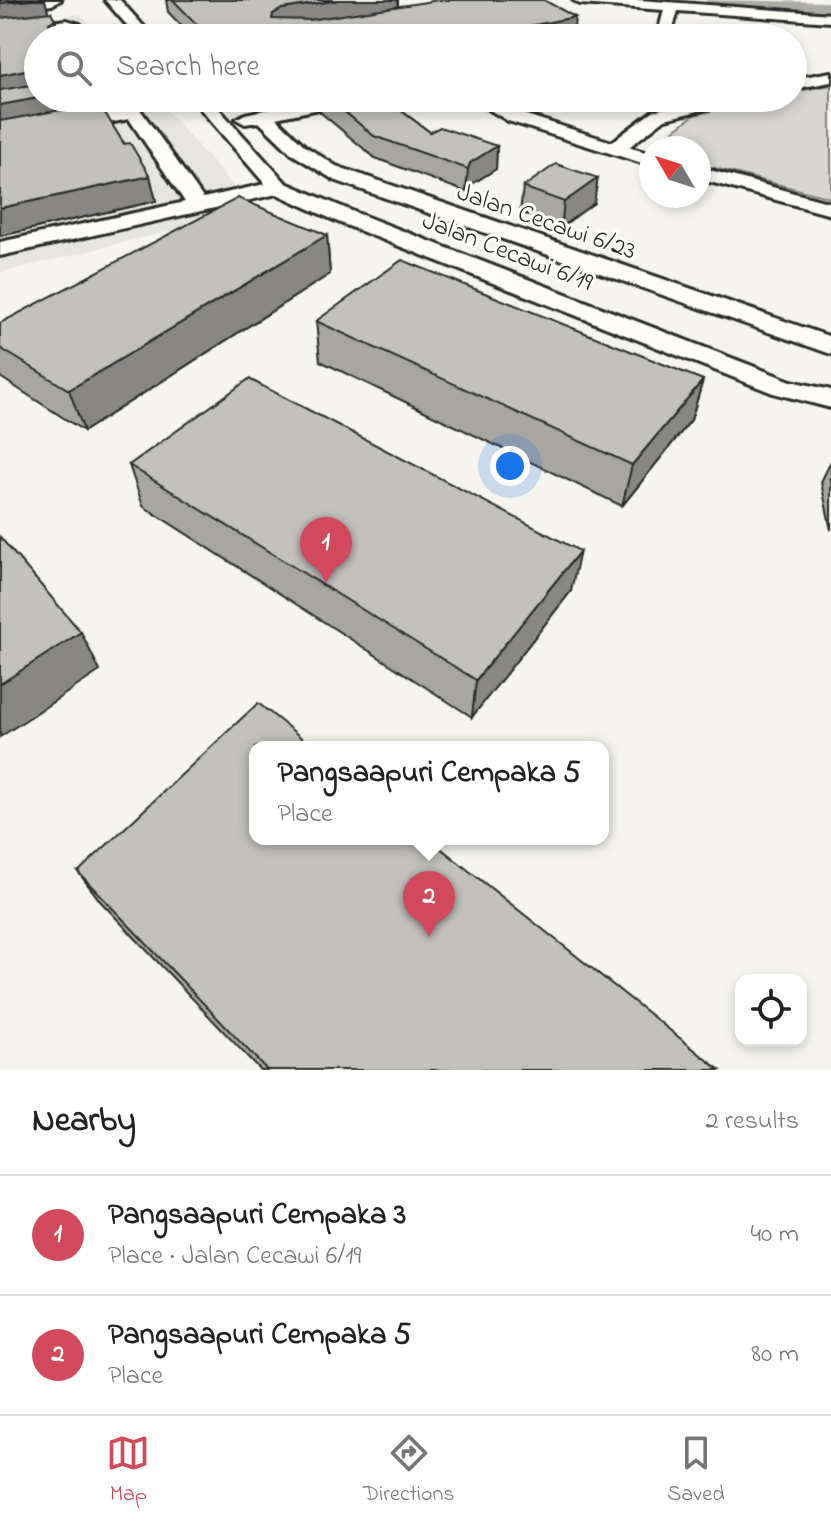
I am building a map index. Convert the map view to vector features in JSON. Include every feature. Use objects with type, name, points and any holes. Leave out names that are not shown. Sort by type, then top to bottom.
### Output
[{"type":"street","points":[[0,8],[52,0]]},
{"type":"street","points":[[112,0],[133,24]]},
{"type":"street","points":[[580,0],[831,18]]},
{"type":"street","points":[[668,24],[672,7]]},
{"type":"street","points":[[0,33],[24,30]]},
{"type":"street","points":[[807,81],[831,77]]},
{"type":"street","points":[[0,139],[105,112]]},
{"type":"street","points":[[132,112],[196,203]]},
{"type":"street","name":"Jalan Cecawi 6/19","points":[[212,112],[279,187],[388,234],[769,381],[831,399]]},
{"type":"street","points":[[222,123],[280,112]]},
{"type":"street","points":[[505,112],[639,156]]},
{"type":"street","points":[[615,149],[659,115],[672,112]]},
{"type":"street","name":"Jalan Cecawi 6/23","points":[[256,117],[312,163],[341,176],[831,346]]},
{"type":"street","points":[[711,176],[831,209]]},
{"type":"street","points":[[0,249],[279,187]]},
{"type":"shaded area","points":[[80,14],[89,24],[24,24],[24,112],[168,112],[255,210],[0,273],[0,26]]},
{"type":"shaded area","points":[[831,85],[831,198],[711,167],[711,136],[667,136],[694,115],[707,112],[807,112],[807,89]]},
{"type":"building","points":[[0,0],[30,0],[0,3]]},
{"type":"building","points":[[173,0],[338,0],[282,9],[273,14],[272,19],[310,20],[439,0],[544,0],[575,17],[540,24],[196,24]]},
{"type":"building","points":[[51,12],[55,19],[50,24],[24,24],[24,70],[0,75],[0,18]]},
{"type":"building","points":[[24,86],[24,101],[0,105],[0,90]]},
{"type":"building","points":[[50,112],[104,112],[124,144],[130,143],[150,176],[0,208],[0,121]]},
{"type":"building","points":[[345,112],[403,112],[430,132],[440,127],[497,146],[470,163],[468,169],[374,136]]},
{"type":"building","points":[[556,164],[598,178],[564,202],[523,187]]},
{"type":"building","points":[[238,198],[327,235],[69,390],[0,348],[0,323]]},
{"type":"building","points":[[402,260],[703,380],[632,465],[316,321]]},
{"type":"building","points":[[249,379],[580,551],[476,680],[129,465]]},
{"type":"building","points":[[0,537],[81,632],[0,684]]},
{"type":"building","points":[[258,703],[306,741],[249,741],[249,845],[437,845],[720,1070],[267,1070],[78,872]]},
{"type":"waterway","points":[[714,0],[831,8]]},
{"type":"place","name":"Pangsaapuri Cempaka 3","points":[[326,583]]},
{"type":"place","name":"Pangsaapuri Cempaka 5","points":[[429,937]]}]
